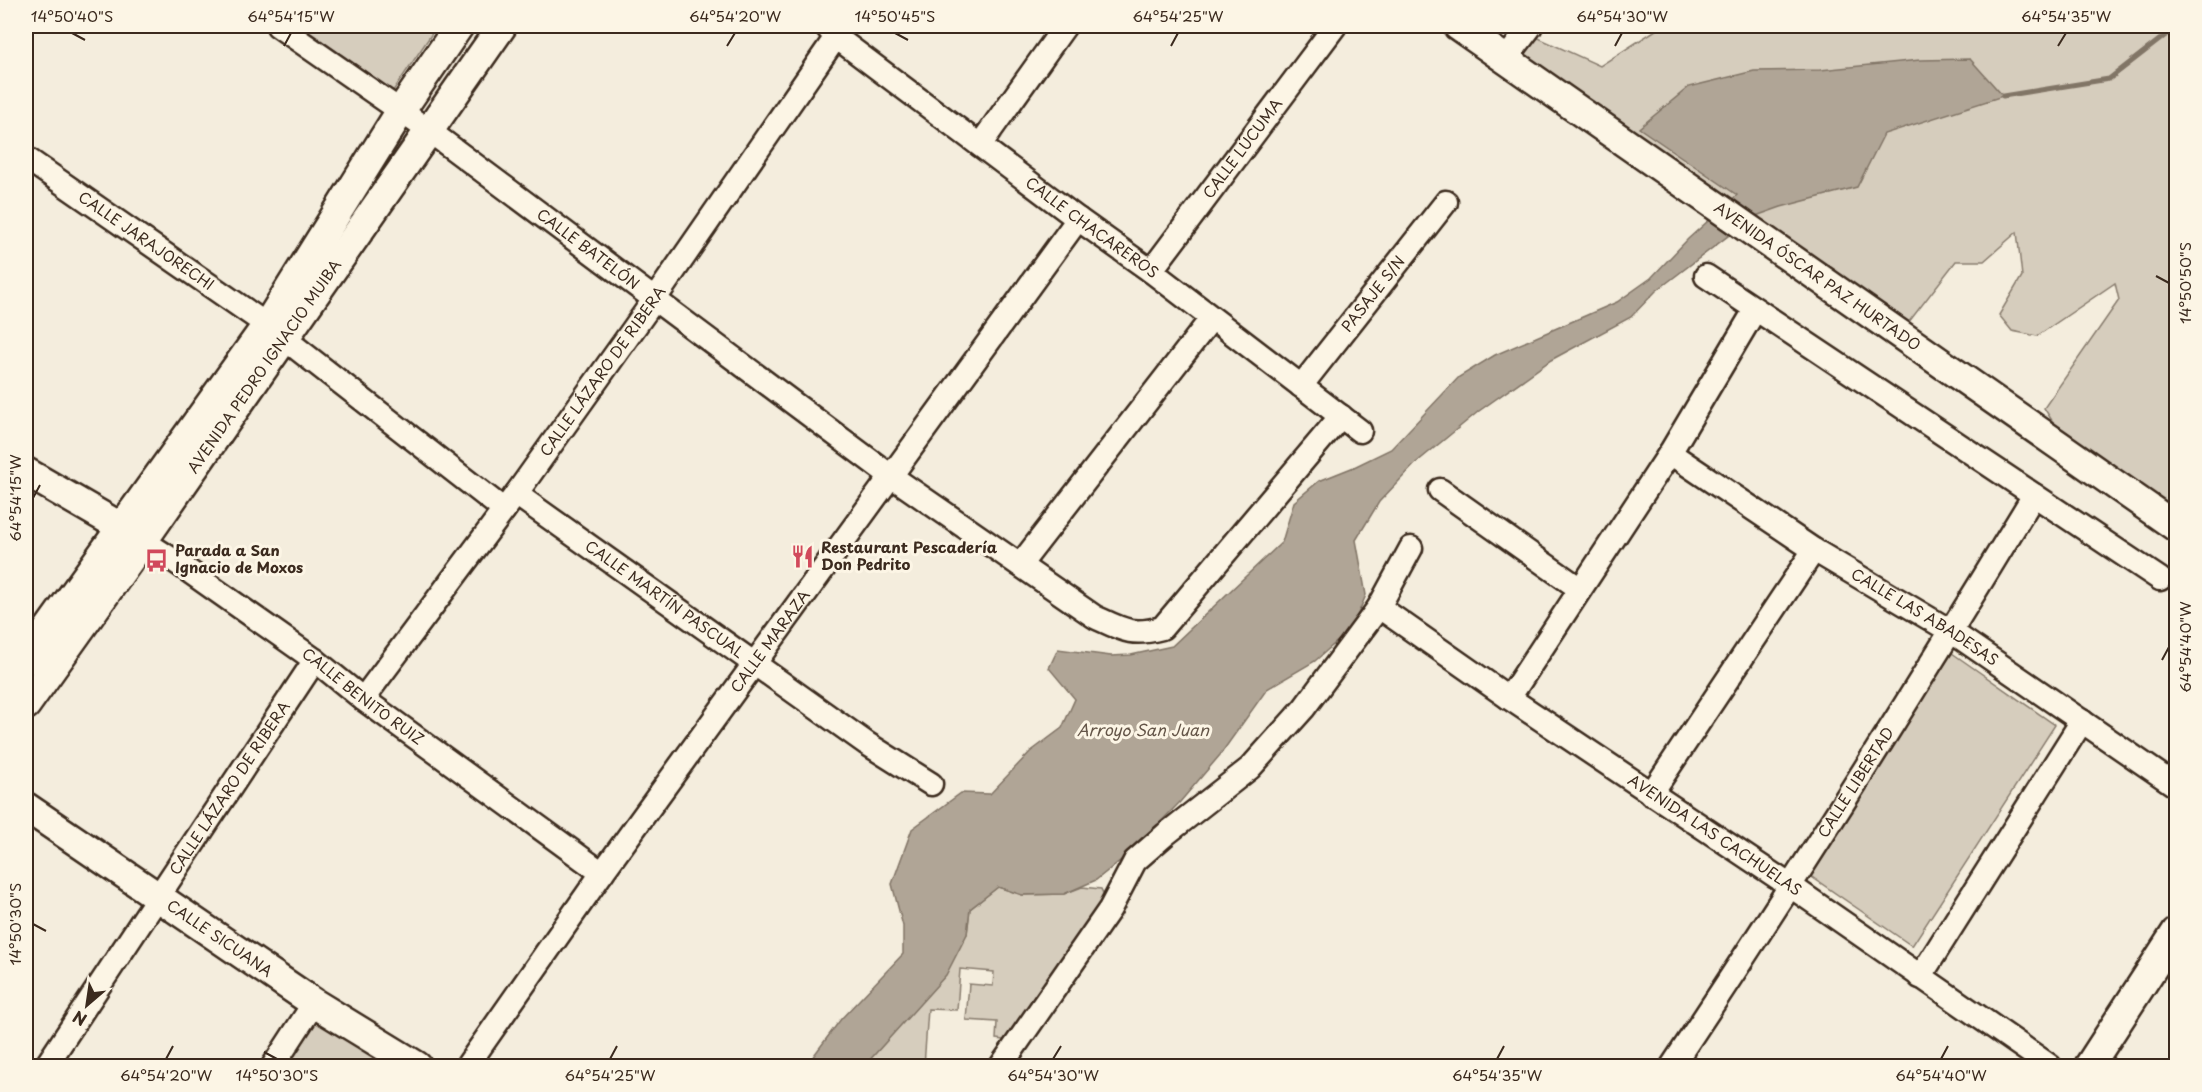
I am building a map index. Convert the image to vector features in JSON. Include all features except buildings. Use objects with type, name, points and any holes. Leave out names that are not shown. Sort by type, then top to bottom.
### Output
[{"type":"main road","name":"AVENIDA PEDRO IGNACIO MUIBA","points":[[275,332],[400,112],[459,26]]},
{"type":"main road","name":"AVENIDA PEDRO IGNACIO MUIBA","points":[[26,705],[132,534],[275,332],[428,130],[502,26]]},
{"type":"main road","name":"AVENIDA ÓSCAR PAZ HURTADO","points":[[1458,26],[2176,527]]},
{"type":"main road","points":[[26,472],[132,534]]},
{"type":"main road","name":"AVENIDA PEDRO IGNACIO MUIBA","points":[[26,660],[132,534]]},
{"type":"main road","name":"CALLE SICUANA","points":[[26,807],[314,1003],[417,1066]]},
{"type":"main road","points":[[2089,1066],[2176,932]]},
{"type":"street","name":"CALLE BATELÓN","points":[[279,26],[428,130],[891,477],[1095,617],[1128,632],[1145,632],[1162,628],[1341,416]]},
{"type":"street","points":[[980,145],[1065,26]]},
{"type":"street","name":"CALLE LÚCUMA","points":[[1151,271],[1335,26]]},
{"type":"street","points":[[1506,59],[1531,26]]},
{"type":"street","name":"CALLE CHACAREROS","points":[[831,31],[1360,431]]},
{"type":"street","name":"CALLE LÁZARO DE RIBERA","points":[[363,699],[510,502],[654,300],[831,31]]},
{"type":"street","name":"CALLE JARAJORECHI","points":[[26,158],[275,332]]},
{"type":"street","name":"PASAJE S/N","points":[[1301,386],[1446,202]]},
{"type":"street","name":"CALLE MARAZA","points":[[467,1066],[602,873],[1078,219]]},
{"type":"street","points":[[1706,276],[2160,579]]},
{"type":"street","points":[[1509,698],[1670,453],[1755,310]]},
{"type":"street","points":[[1020,565],[1211,319]]},
{"type":"street","name":"CALLE MARTÍN PASCUAL","points":[[275,332],[510,502],[755,664],[866,743],[931,784]]},
{"type":"street","name":"CALLE LAS ABADESAS","points":[[1670,453],[1814,550],[1952,632],[2176,786]]},
{"type":"street","points":[[1440,490],[1580,589]]},
{"type":"street","name":"CALLE LIBERTAD","points":[[1672,1066],[1792,887],[1952,632],[2034,495]]},
{"type":"street","name":"CALLE BENITO RUIZ","points":[[132,534],[315,660],[363,699],[602,873]]},
{"type":"street","points":[[1001,1066],[1110,909],[1135,861],[1250,768],[1304,708],[1379,607],[1411,548]]},
{"type":"street","points":[[1651,794],[1814,550]]},
{"type":"street","name":"AVENIDA LAS CACHUELAS","points":[[1379,607],[1509,698],[1792,887],[2050,1066]]},
{"type":"street","name":"CALLE LÁZARO DE RIBERA","points":[[46,1066],[315,660]]},
{"type":"street","points":[[1920,977],[2082,721]]},
{"type":"street","points":[[273,1066],[314,1003]]},
{"type":"shaded area","points":[[301,26],[437,26],[393,91]]},
{"type":"shaded area","points":[[1662,26],[2176,26],[2176,520],[2058,430],[2044,408],[2119,300],[2115,283],[2037,336],[2012,331],[1999,315],[2022,276],[2017,232],[1984,261],[1956,261],[1905,327],[1522,63],[1532,35],[1600,66]]},
{"type":"shaded area","points":[[1952,653],[2055,725],[1912,946],[1809,875]]},
{"type":"shaded area","points":[[998,887],[1023,895],[1064,894],[1082,887],[1101,889],[1110,909],[1018,1042],[996,1039],[997,1022],[966,1020],[969,984],[993,986],[994,972],[960,969],[957,1010],[928,1009],[924,1066],[866,1066],[866,1063],[967,934],[970,909]]},
{"type":"shaded area","points":[[316,1018],[395,1066],[283,1066]]},
{"type":"water","name":"Arroyo San Juan","points":[[1970,59],[2003,96],[1884,134],[1857,187],[1781,207],[1753,217],[1656,291],[1631,317],[1551,360],[1479,411],[1417,462],[1379,502],[1356,540],[1366,595],[1352,628],[1315,661],[1267,689],[1220,755],[1180,802],[1131,852],[1096,880],[1064,894],[1022,895],[998,887],[970,909],[967,934],[946,975],[866,1066],[806,1066],[841,1019],[903,954],[903,926],[892,884],[912,829],[961,793],[990,794],[1030,752],[1062,728],[1075,699],[1049,668],[1058,649],[1111,656],[1131,655],[1172,646],[1282,542],[1294,502],[1319,481],[1391,449],[1459,377],[1495,355],[1617,302],[1651,278],[1688,239],[1737,195],[1639,128],[1689,87],[1754,71],[1820,70],[1920,60]]},
{"type":"waterway","name":"Arroyo San Juan","points":[[2003,96],[2109,79],[2176,27]]},
{"type":"place","name":"Restaurant Pescadería Don Pedrito","points":[[803,557]]},
{"type":"place","name":"Parada a San Ignacio de Moxos","points":[[157,560]]}]
